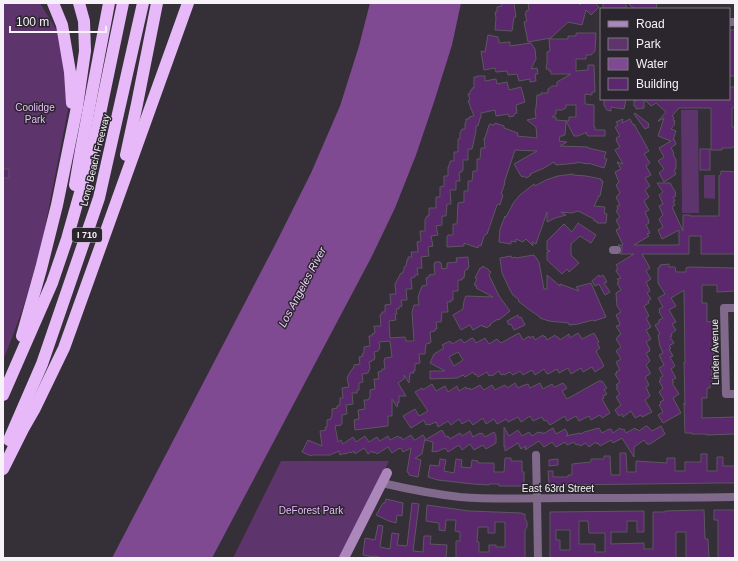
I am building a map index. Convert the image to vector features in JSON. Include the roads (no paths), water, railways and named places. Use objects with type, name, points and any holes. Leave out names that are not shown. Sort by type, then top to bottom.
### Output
[{"type":"highway","points":[[53,3],[62,25],[70,72],[73,106],[70,141]]},
{"type":"highway","points":[[67,239],[81,150],[109,3]]},
{"type":"highway","name":"Long Beach Freeway","points":[[3,395],[52,283],[67,239],[92,147],[123,3]]},
{"type":"highway","name":"Long Beach Freeway","points":[[3,452],[42,364],[100,198],[143,3]]},
{"type":"highway","points":[[111,214],[125,161],[157,3]]},
{"type":"highway","points":[[3,468],[35,408],[64,348],[188,3]]},
{"type":"highway","points":[[3,390],[23,334],[41,269],[57,205],[77,106],[85,51],[84,20],[79,4]]},
{"type":"street","name":"Linden Avenue","points":[[735,308],[724,308],[726,394],[735,394]]},
{"type":"street","points":[[536,455],[538,558]]},
{"type":"street","points":[[344,558],[387,473]]},
{"type":"street","name":"East 63rd Street","points":[[382,483],[411,490],[460,497],[735,497]]},
{"type":"water","name":"Los Angeles River","points":[[370,3],[461,3],[452,45],[434,102],[416,155],[395,208],[371,258],[212,558],[112,558],[311,173],[340,106],[359,46]]},
{"type":"park label","name":"Coolidge Park","points":[[35,112]]},
{"type":"park label","name":"DeForest Park","points":[[311,510]]}]
